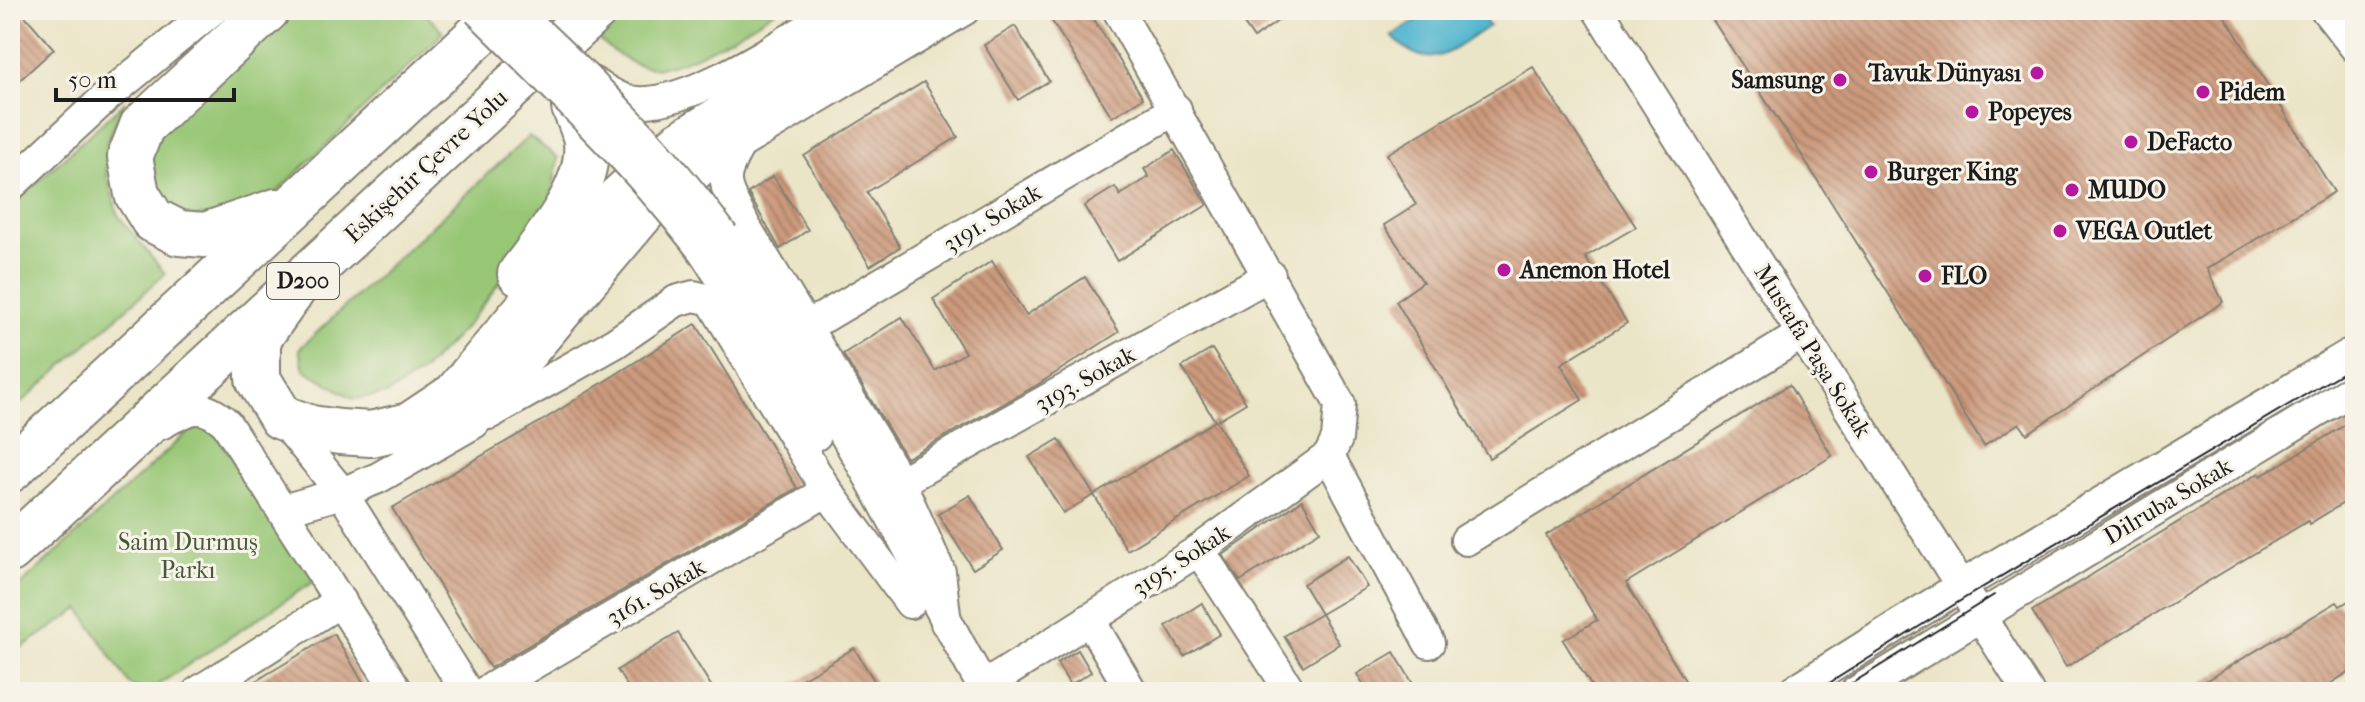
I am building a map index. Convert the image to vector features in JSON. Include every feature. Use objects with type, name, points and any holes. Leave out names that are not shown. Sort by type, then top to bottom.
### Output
[{"type":"highway","points":[[267,10],[142,126],[130,157],[137,194],[153,220],[179,233],[205,235],[293,204]]},
{"type":"highway","points":[[459,53],[487,10]]},
{"type":"highway","name":"D200","points":[[10,470],[505,10]]},
{"type":"highway","name":"Eskişehir Çevre Yolu","points":[[10,550],[595,10]]},
{"type":"highway","points":[[291,293],[258,339],[258,379],[281,417],[311,428],[371,434],[410,425],[455,395],[620,197],[679,144],[898,10]]},
{"type":"highway","points":[[291,293],[282,317],[278,349],[285,371],[297,386],[331,406],[354,408],[389,403],[416,391],[444,368],[564,216],[578,186],[586,139],[582,93]]},
{"type":"street","points":[[10,186],[104,99],[212,10]]},
{"type":"street","points":[[478,10],[582,93],[608,92],[634,103],[664,100],[694,91],[838,10]]},
{"type":"street","points":[[514,10],[673,211],[714,244],[833,413],[946,623],[977,690]]},
{"type":"street","points":[[474,423],[651,213],[708,165],[740,144],[964,10]]},
{"type":"street","points":[[1118,10],[1340,404],[1337,439],[1329,456],[1429,643]]},
{"type":"street","name":"Mustafa Paşa Sokak","points":[[1598,10],[2028,692]]},
{"type":"street","points":[[2326,10],[2355,47]]},
{"type":"street","name":"3191. Sokak","points":[[806,324],[824,317],[1176,109]]},
{"type":"street","points":[[740,144],[725,170],[725,186],[745,226],[900,482],[940,572],[946,623]]},
{"type":"street","points":[[714,244],[760,339],[859,508],[910,603]]},
{"type":"street","name":"3193. Sokak","points":[[900,482],[1270,275]]},
{"type":"street","points":[[283,510],[342,493],[378,478],[615,343],[676,301],[694,296],[711,300],[827,491],[977,690]]},
{"type":"street","points":[[1466,540],[1802,334]]},
{"type":"street","points":[[1792,692],[1961,586],[2355,351]]},
{"type":"street","name":"Dilruba Sokak","points":[[1856,692],[2355,388]]},
{"type":"street","points":[[134,438],[194,408],[212,411],[226,423],[398,692]]},
{"type":"street","points":[[281,417],[342,493],[467,692]]},
{"type":"street","name":"3195. Sokak","points":[[977,690],[1199,550],[1329,456]]},
{"type":"street","name":"3161. Sokak","points":[[485,692],[827,491]]},
{"type":"street","points":[[1199,550],[1291,692]]},
{"type":"street","points":[[198,692],[341,601]]},
{"type":"street","points":[[1089,619],[1132,692]]},
{"type":"green space","points":[[289,10],[421,10],[444,32],[252,216],[158,216],[149,127],[204,86]]},
{"type":"green space","points":[[629,10],[777,10],[694,57],[660,67],[646,67],[632,63],[597,39]]},
{"type":"green space","points":[[125,102],[107,141],[106,172],[118,215],[165,274],[10,413],[10,207]]},
{"type":"green space","points":[[529,136],[558,158],[550,207],[519,257],[467,325],[422,372],[387,394],[354,399],[304,369],[299,349]]},
{"type":"green space","name":"Saim Durmuş Parkı","points":[[204,417],[316,580],[147,692],[130,685],[80,609],[10,655],[10,595]]},
{"type":"water","points":[[1432,10],[1478,10],[1489,26],[1452,51],[1429,57],[1418,55],[1392,36]]},
{"type":"building","points":[[10,10],[20,10],[54,49],[10,89]]},
{"type":"building","points":[[1045,10],[1088,10],[1143,98],[1112,117]]},
{"type":"building","points":[[1234,10],[1293,10],[1254,38]]},
{"type":"building","name":"VEGA Outlet","points":[[1706,10],[2221,10],[2334,192],[2207,269],[2223,302],[2027,434],[2019,423],[1984,446],[1801,154]]},
{"type":"building","points":[[1015,26],[1049,81],[1018,100],[984,45]]},
{"type":"building","name":"Anemon Hotel","points":[[1533,67],[1636,227],[1585,257],[1627,323],[1561,364],[1582,400],[1489,458],[1396,301],[1423,282],[1384,225],[1416,205],[1387,154]]},
{"type":"building","points":[[924,82],[958,137],[867,192],[900,247],[870,266],[804,156]]},
{"type":"building","points":[[1174,150],[1207,205],[1117,261],[1084,206],[1115,187],[1120,195],[1149,177],[1144,169]]},
{"type":"building","points":[[773,176],[808,230],[780,249],[748,193]]},
{"type":"building","points":[[992,261],[1026,315],[1085,277],[1119,332],[1037,385],[906,458],[843,354],[902,317],[935,371],[965,353],[933,299]]},
{"type":"building","points":[[696,324],[797,488],[490,668],[392,508],[545,419]]},
{"type":"building","points":[[1212,349],[1246,403],[1216,421],[1249,476],[1127,550],[1094,495],[1215,421],[1182,367]]},
{"type":"building","points":[[1789,385],[1832,456],[1626,583],[1692,692],[1595,692],[1563,640],[1597,620],[1546,535]]},
{"type":"building","points":[[2355,419],[2355,496],[2309,524],[2308,521],[2066,667],[2032,611],[2259,473],[2261,476]]},
{"type":"building","points":[[1059,439],[1094,495],[1063,513],[1029,457]]},
{"type":"building","points":[[970,495],[1003,550],[973,569],[938,514]]},
{"type":"building","points":[[1302,500],[1320,531],[1240,581],[1223,555]]},
{"type":"building","points":[[1348,556],[1367,587],[1321,614],[1303,584]]},
{"type":"building","points":[[2355,597],[2355,668],[2317,692],[2187,692],[2337,602],[2340,606]]},
{"type":"building","points":[[1202,603],[1220,634],[1184,656],[1166,626]]},
{"type":"building","points":[[1321,614],[1339,644],[1303,666],[1284,636]]},
{"type":"building","points":[[678,633],[715,692],[631,692],[617,670]]},
{"type":"building","points":[[334,634],[369,692],[238,692],[269,673]]},
{"type":"building","points":[[854,648],[881,692],[778,692],[823,667]]},
{"type":"building","points":[[1078,650],[1091,672],[1070,685],[1057,663]]},
{"type":"building","points":[[1394,652],[1418,692],[1368,692],[1357,674]]},
{"type":"tram line","points":[[1815,692],[1968,596],[2355,365]]},
{"type":"tram line","points":[[1838,692],[1994,595]]},
{"type":"place","name":"Tavuk Dünyası","points":[[2037,73]]},
{"type":"place","name":"Samsung","points":[[1840,80]]},
{"type":"place","name":"Pidem","points":[[2203,92]]},
{"type":"place","name":"Popeyes","points":[[1972,112]]},
{"type":"place","name":"DeFacto","points":[[2131,142]]},
{"type":"place","name":"Burger King","points":[[1871,172]]},
{"type":"place","name":"MUDO","points":[[2072,190]]},
{"type":"place","name":"VEGA Outlet","points":[[2060,231]]},
{"type":"place","name":"Anemon Hotel","points":[[1504,270]]},
{"type":"place","name":"FLO","points":[[1925,276]]}]
